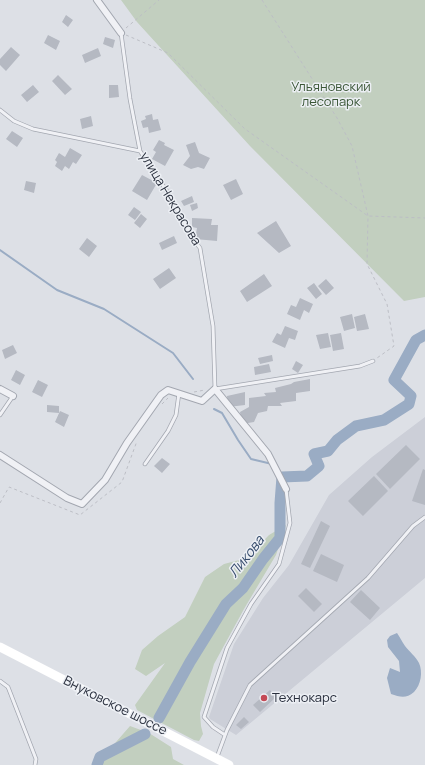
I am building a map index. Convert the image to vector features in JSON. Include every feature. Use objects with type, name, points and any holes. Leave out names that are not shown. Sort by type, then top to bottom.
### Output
[{"type":"main road","name":"Внуковское шоссе","points":[[0,647],[228,765]]},
{"type":"street","name":"улица Некрасова","points":[[98,0],[121,32]]},
{"type":"street","points":[[0,389],[12,396]]},
{"type":"street","points":[[0,455],[67,498],[82,504],[105,480],[161,395],[168,390],[202,401],[215,389],[268,454],[286,489]]},
{"type":"lane","name":"улица Некрасова","points":[[121,32],[130,99],[140,151],[168,193],[200,248],[213,326],[215,389]]},
{"type":"lane","points":[[0,110],[14,121],[33,129],[140,151]]},
{"type":"lane","points":[[215,389],[360,366],[374,361]]},
{"type":"lane","points":[[145,464],[168,431],[176,415],[179,393]]},
{"type":"lane","points":[[0,415],[12,396]]},
{"type":"lane","points":[[225,735],[213,727],[204,717],[227,648],[252,604],[279,564],[290,523],[286,489]]},
{"type":"lane","points":[[217,758],[225,735],[250,685],[368,578],[413,526],[425,517]]},
{"type":"lane","points":[[0,682],[8,687],[36,758],[35,765]]},
{"type":"path","points":[[159,0],[121,32],[168,52],[245,129],[368,216],[425,218]]},
{"type":"path","points":[[262,0],[337,118],[352,146],[368,216],[367,264],[387,304],[394,346],[374,361]]},
{"type":"path","points":[[194,392],[215,389]]},
{"type":"path","points":[[161,405],[171,394],[179,393]]},
{"type":"path","points":[[0,503],[9,487],[80,515],[122,482],[137,441]]},
{"type":"shaded area","points":[[425,417],[425,578],[236,735],[210,719],[209,717],[234,644],[263,598],[289,565],[329,495],[372,457]]},
{"type":"green space","name":"Ульяновский лесопарк","points":[[121,0],[425,0],[425,297],[404,301],[250,146],[137,22]]},
{"type":"green space","points":[[286,525],[276,555],[214,664],[200,713],[203,734],[199,741],[194,740],[137,710],[135,705],[165,663],[146,676],[135,669],[142,650],[158,636],[185,617],[205,577],[224,564],[247,558],[269,535]]},
{"type":"green space","points":[[130,726],[149,733],[171,747],[173,759],[184,765],[96,765]]},
{"type":"water","points":[[397,633],[405,646],[418,661],[421,670],[420,682],[414,692],[400,697],[391,694],[387,678],[390,668],[400,672],[399,661],[388,647],[387,640],[390,636]]},
{"type":"building","points":[[66,15],[73,20],[68,27],[62,22]]},
{"type":"building","points":[[48,35],[60,41],[56,50],[44,43]]},
{"type":"building","points":[[105,37],[115,40],[113,48],[103,44]]},
{"type":"building","points":[[11,47],[20,55],[6,71],[0,65],[0,59]]},
{"type":"building","points":[[98,48],[101,56],[85,63],[82,55]]},
{"type":"building","points":[[58,75],[72,89],[65,95],[52,81]]},
{"type":"building","points":[[33,85],[39,92],[27,102],[21,95]]},
{"type":"building","points":[[109,85],[118,85],[119,97],[109,98]]},
{"type":"building","points":[[152,114],[153,120],[158,119],[161,130],[149,133],[148,127],[143,128],[141,121],[146,119],[145,116]]},
{"type":"building","points":[[91,116],[93,126],[82,129],[80,119]]},
{"type":"building","points":[[12,131],[23,138],[17,147],[6,139]]},
{"type":"building","points":[[159,140],[165,143],[164,145],[174,150],[165,166],[152,159],[156,152],[153,150]]},
{"type":"building","points":[[195,142],[199,153],[210,158],[204,169],[198,167],[191,169],[183,165],[190,156],[186,145]]},
{"type":"building","points":[[70,148],[82,155],[76,164],[73,162],[69,169],[65,166],[62,171],[55,166],[57,162],[55,160],[59,153],[65,157]]},
{"type":"building","points":[[142,175],[157,183],[147,200],[132,191]]},
{"type":"building","points":[[236,179],[243,194],[231,200],[223,185]]},
{"type":"building","points":[[26,181],[36,183],[34,193],[24,190]]},
{"type":"building","points":[[192,196],[194,202],[184,206],[181,201]]},
{"type":"building","points":[[197,203],[198,208],[192,211],[190,205]]},
{"type":"building","points":[[134,207],[141,212],[135,220],[128,215]]},
{"type":"building","points":[[141,214],[147,219],[140,228],[134,223]]},
{"type":"building","points":[[192,218],[212,219],[211,225],[218,225],[217,241],[195,239],[197,228],[192,227]]},
{"type":"building","points":[[276,221],[291,246],[279,253],[257,233]]},
{"type":"building","points":[[174,236],[177,243],[162,250],[159,243]]},
{"type":"building","points":[[87,238],[97,246],[89,257],[79,249]]},
{"type":"building","points":[[169,268],[176,278],[160,289],[153,279]]},
{"type":"building","points":[[264,274],[272,286],[247,302],[240,291]]},
{"type":"building","points":[[326,279],[334,288],[326,295],[318,286]]},
{"type":"building","points":[[314,283],[322,294],[316,299],[307,288]]},
{"type":"building","points":[[300,298],[313,304],[309,313],[304,310],[300,320],[287,314],[291,305],[296,307]]},
{"type":"building","points":[[352,314],[355,328],[344,331],[340,317]]},
{"type":"building","points":[[365,314],[369,329],[357,331],[354,317]]},
{"type":"building","points":[[285,326],[298,331],[295,340],[289,338],[285,348],[272,342],[277,333],[281,335]]},
{"type":"building","points":[[328,333],[331,347],[320,349],[316,335]]},
{"type":"building","points":[[341,333],[344,349],[333,351],[330,335]]},
{"type":"building","points":[[13,345],[17,353],[5,359],[2,350]]},
{"type":"building","points":[[272,355],[273,361],[260,364],[258,358]]},
{"type":"building","points":[[296,361],[303,365],[298,373],[292,369]]},
{"type":"building","points":[[269,364],[271,372],[255,375],[254,367]]},
{"type":"building","points":[[16,370],[25,375],[20,385],[11,380]]},
{"type":"building","points":[[310,379],[310,391],[296,393],[296,401],[280,403],[282,406],[268,406],[267,411],[258,413],[254,422],[242,424],[240,412],[249,407],[249,398],[266,396],[264,393],[276,392],[275,388]]},
{"type":"building","points":[[38,380],[48,385],[42,397],[32,392]]},
{"type":"building","points":[[245,392],[245,405],[228,407],[227,396]]},
{"type":"building","points":[[47,405],[59,406],[59,413],[47,412]]},
{"type":"building","points":[[60,411],[69,415],[64,427],[55,422]]},
{"type":"building","points":[[406,445],[420,459],[390,489],[376,474]]},
{"type":"building","points":[[162,458],[170,464],[162,473],[154,466]]},
{"type":"building","points":[[423,469],[425,470],[425,505],[412,501]]},
{"type":"building","points":[[374,476],[388,491],[363,516],[348,501]]},
{"type":"building","points":[[321,521],[330,526],[310,568],[301,564]]},
{"type":"building","points":[[321,554],[344,565],[337,582],[313,571]]},
{"type":"building","points":[[306,588],[322,604],[314,612],[298,596]]},
{"type":"building","points":[[361,590],[380,608],[370,620],[350,602]]},
{"type":"building","points":[[270,690],[276,697],[260,712],[253,705]]},
{"type":"building","points":[[244,717],[249,722],[241,729],[236,725]]},
{"type":"waterway","points":[[0,250],[57,290],[104,309],[173,353],[193,379]]},
{"type":"waterway","name":"Ликова","points":[[159,718],[190,662],[226,604],[243,588],[280,538],[282,477],[307,476],[319,466],[314,454],[328,451],[337,440],[356,426],[384,420],[409,404],[411,396],[394,380],[416,340],[425,335]]},
{"type":"waterway","points":[[214,409],[222,413],[251,459],[272,464]]},
{"type":"waterway","name":"Ликова","points":[[97,765],[100,757],[145,734]]},
{"type":"place","name":"Технокарс","points":[[264,698]]}]
